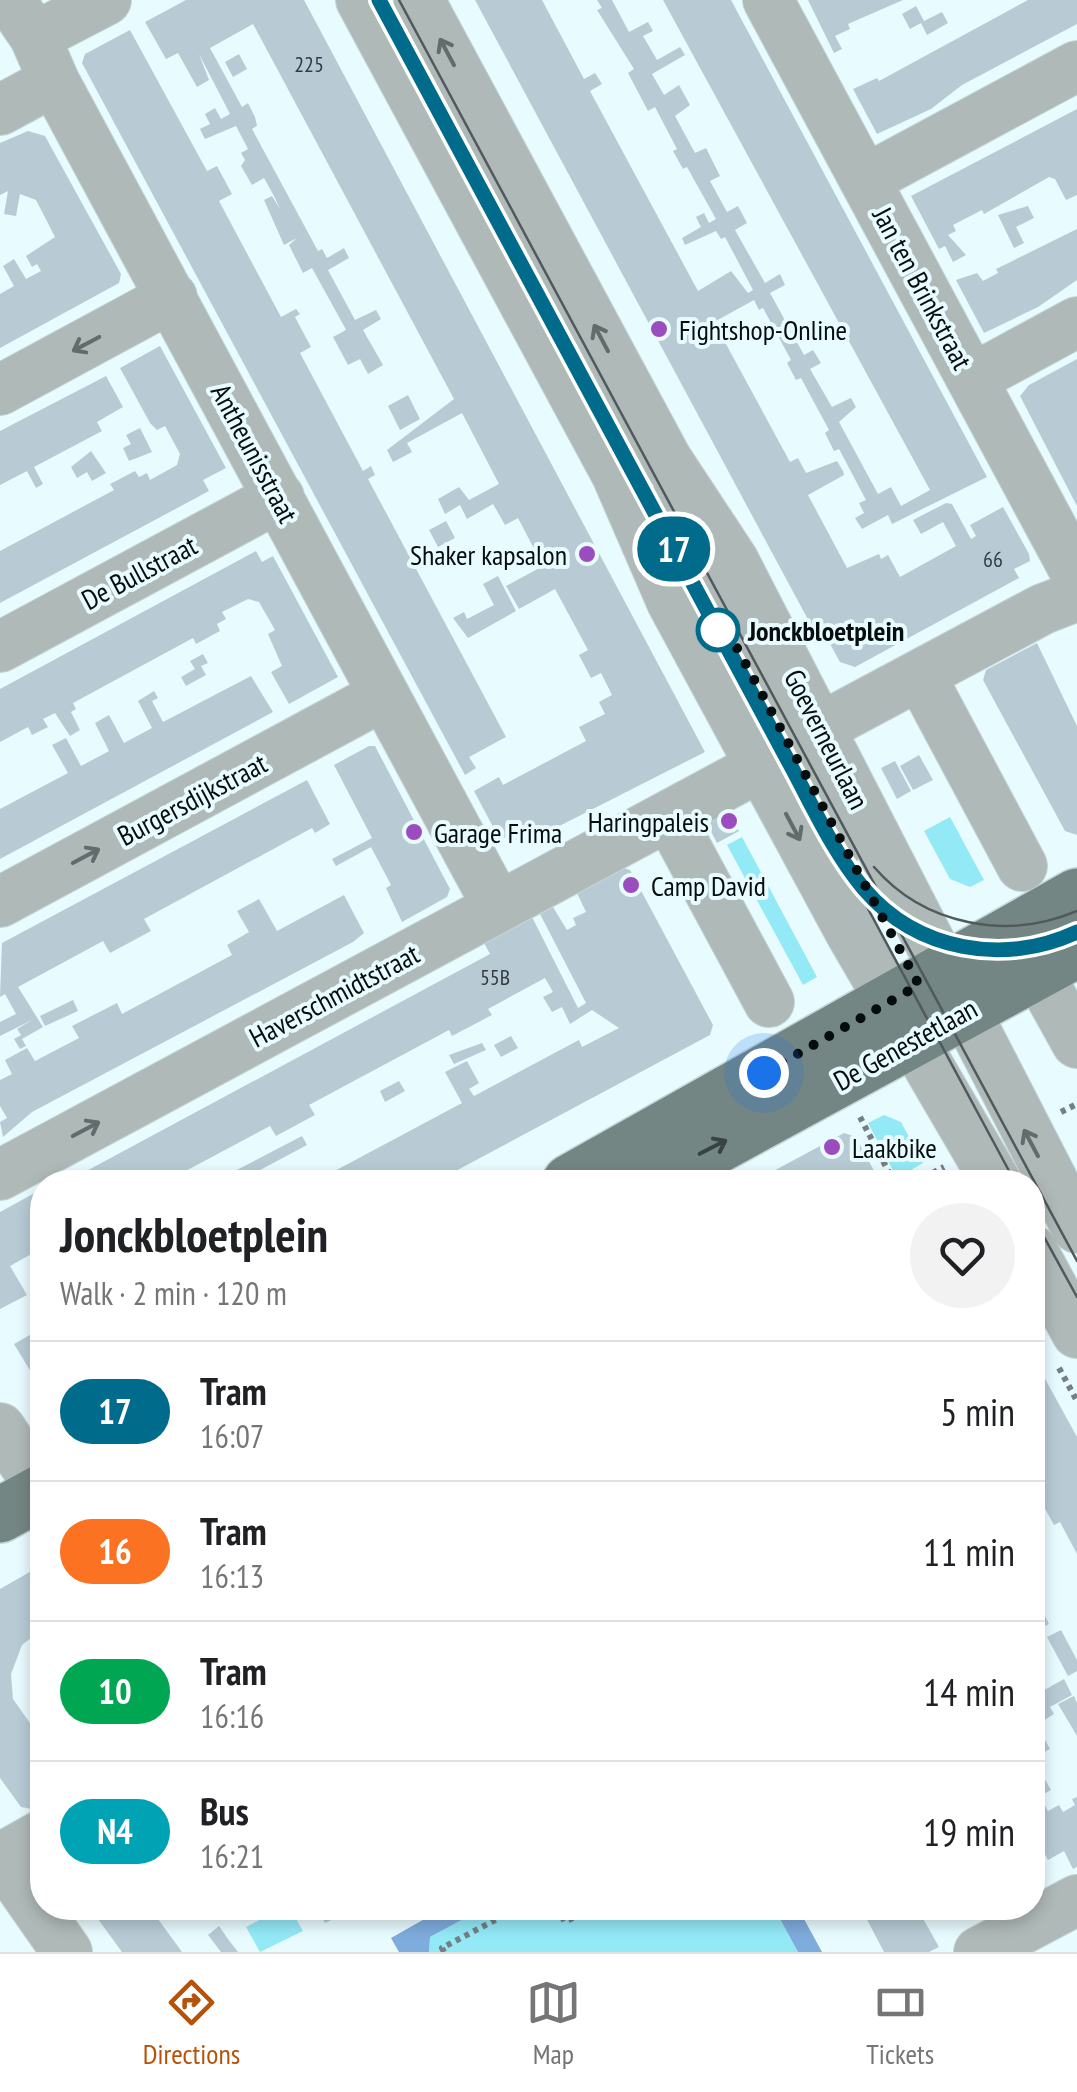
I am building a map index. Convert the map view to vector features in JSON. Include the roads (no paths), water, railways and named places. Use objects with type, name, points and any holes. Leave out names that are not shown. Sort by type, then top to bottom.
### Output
[{"type":"main road","name":"De Genestetlaan","points":[[645,1170],[710,1149],[1077,896]]},
{"type":"main road","name":"De Genestetlaan","points":[[926,1001],[1057,960]]},
{"type":"street","points":[[13,10],[106,0]]},
{"type":"street","name":"Goeverneurlaan","points":[[361,0],[606,452],[672,602],[761,766],[1038,1170]]},
{"type":"street","name":"Goeverneurlaan","points":[[419,0],[647,424],[733,560],[822,727],[991,1170]]},
{"type":"street","name":"Jan ten Brinkstraat","points":[[768,0],[1077,575]]},
{"type":"street","name":"Antheunisstraat","points":[[13,10],[498,907]]},
{"type":"street","points":[[865,180],[1077,66]]},
{"type":"street","points":[[0,110],[54,81]]},
{"type":"street","points":[[0,390],[172,298]]},
{"type":"street","points":[[972,379],[1077,322]]},
{"type":"street","name":"Goeverneurlaan","points":[[647,424],[652,486],[926,1001]]},
{"type":"street","name":"Goeverneurlaan","points":[[606,452],[652,486]]},
{"type":"street","name":"De Bullstraat","points":[[0,647],[279,497]]},
{"type":"street","points":[[822,727],[1044,609],[1077,596]]},
{"type":"street","points":[[920,675],[1022,866]]},
{"type":"street","name":"Burgersdijkstraat","points":[[0,902],[384,696]]},
{"type":"street","points":[[761,766],[668,816],[769,1002]]},
{"type":"street","name":"Haverschmidtstraat","points":[[0,1175],[668,816]]},
{"type":"street","points":[[1057,960],[1077,1043]]},
{"type":"street","name":"Goeverneurlaan","points":[[1045,1180],[1077,1228]]},
{"type":"street","points":[[1045,1274],[1077,1332]]},
{"type":"street","points":[[0,1428],[27,1488]]},
{"type":"street","points":[[30,1841],[0,1857],[30,1900]]},
{"type":"street","points":[[979,1952],[1053,1918]]},
{"type":"street","points":[[44,1920],[67,1952]]},
{"type":"tram line","points":[[379,0],[1009,1170]]},
{"type":"tram line","name":"17","points":[[379,0],[792,768],[861,885],[883,908],[926,936],[971,949],[1026,949],[1077,932]]},
{"type":"tram line","points":[[399,0],[1028,1170]]},
{"type":"tram line","points":[[874,867],[917,903],[968,922],[1023,925],[1077,911]]},
{"type":"tram line","points":[[895,917],[938,939],[984,949],[1031,947],[1077,932]]},
{"type":"tram line","points":[[1045,1201],[1077,1261]]},
{"type":"tram line","points":[[1045,1239],[1077,1297]]},
{"type":"place","name":"Fightshop-Online","points":[[659,329]]},
{"type":"place","name":"Shaker kapsalon","points":[[587,554]]},
{"type":"place","name":"Jonckbloetplein","points":[[718,630]]},
{"type":"place","name":"Haringpaleis","points":[[729,821]]},
{"type":"place","name":"Garage Frima","points":[[414,832]]},
{"type":"place","name":"Camp David","points":[[631,885]]},
{"type":"place","name":"Laakbike","points":[[832,1147]]}]
